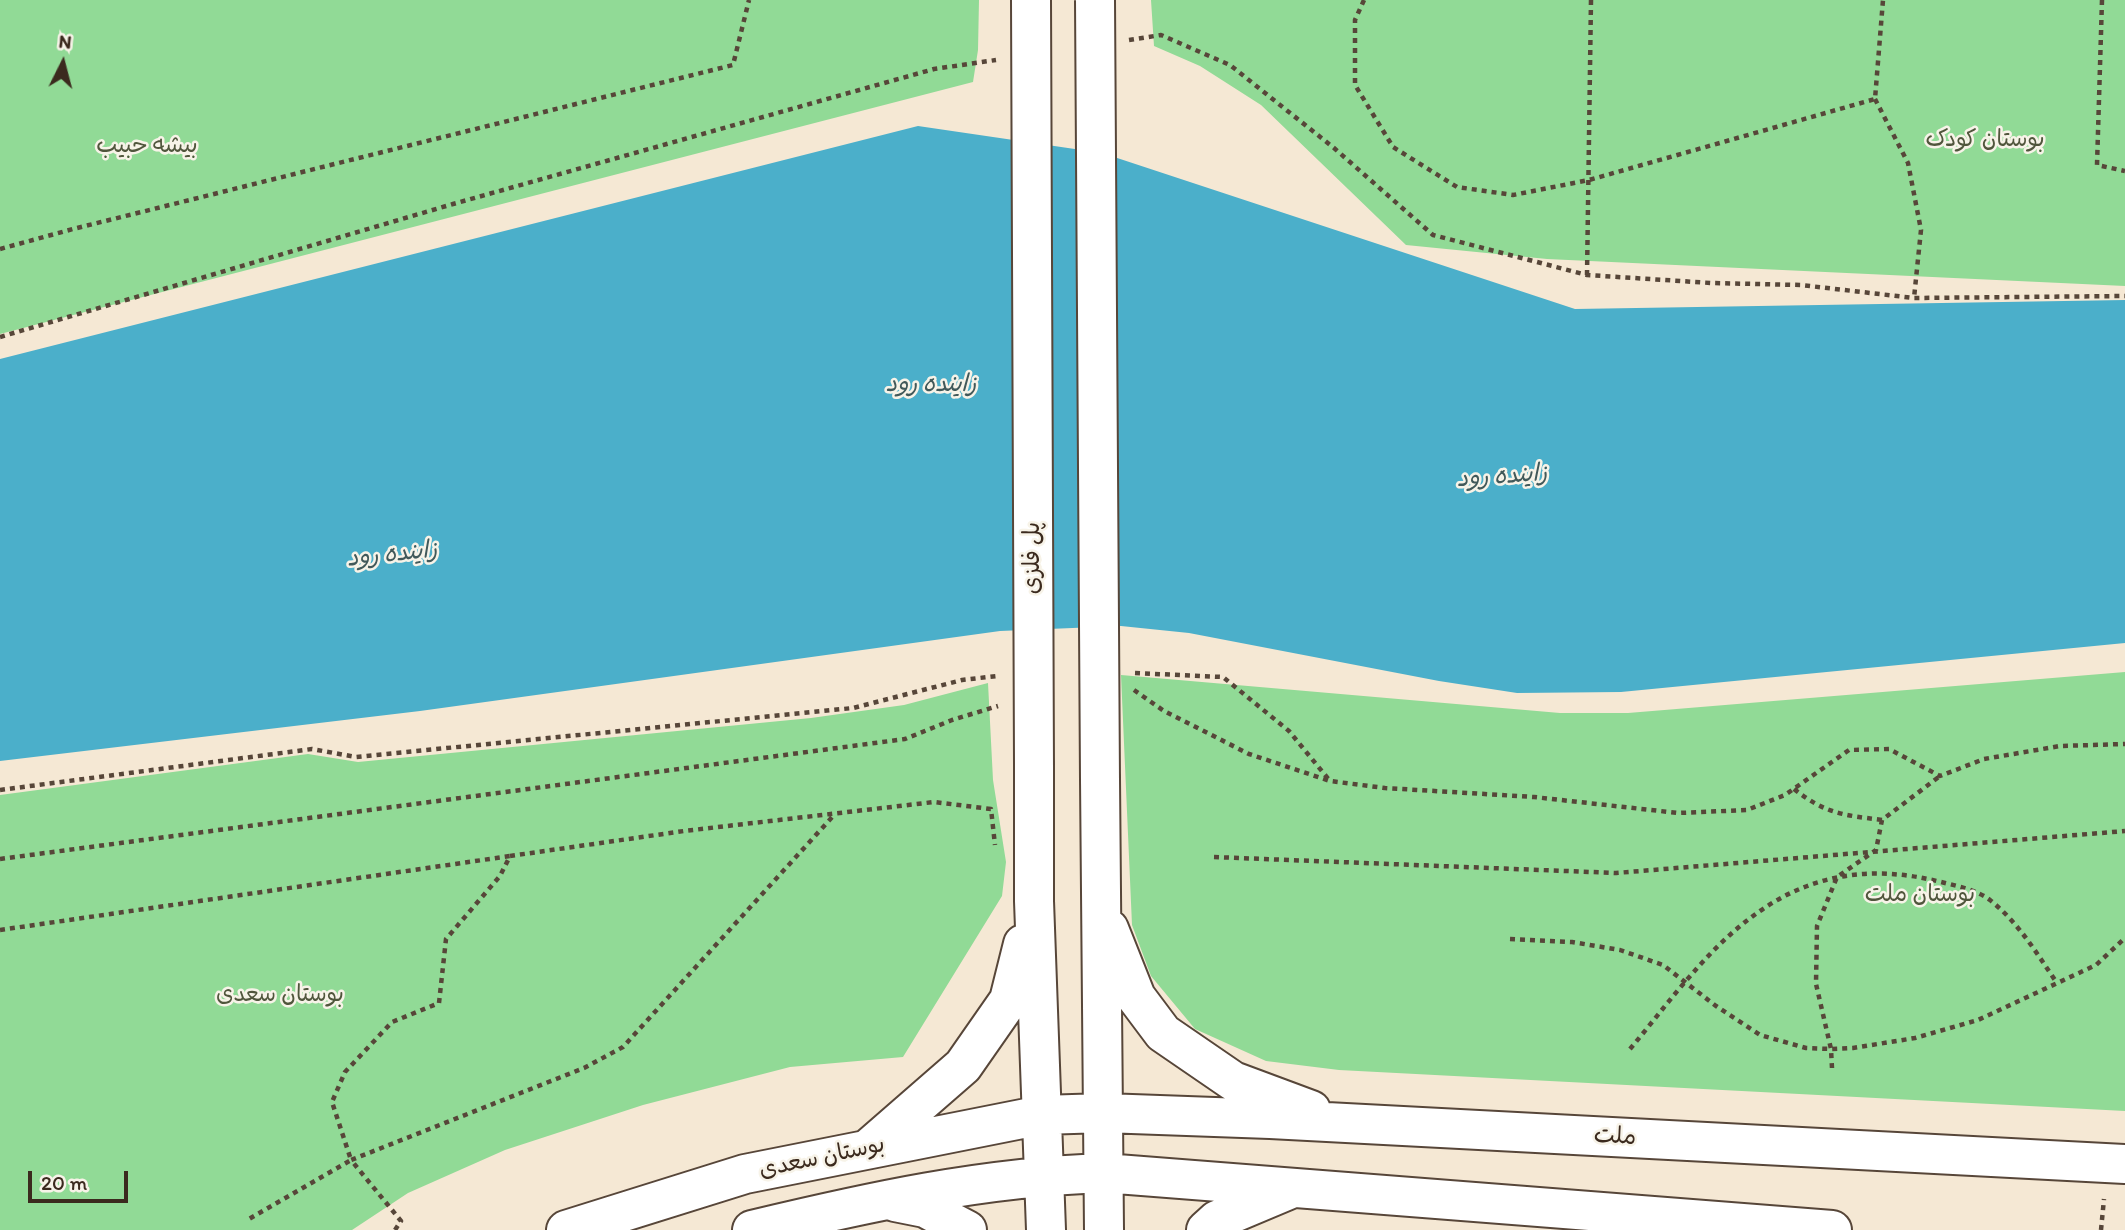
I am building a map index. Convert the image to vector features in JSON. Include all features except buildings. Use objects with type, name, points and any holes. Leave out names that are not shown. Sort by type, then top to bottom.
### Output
[{"type":"main road","name":"پل فلزی","points":[[1031,0],[1034,901],[1046,1230]]},
{"type":"main road","points":[[1095,0],[1104,1230]]},
{"type":"main road","points":[[869,1148],[963,1066],[1009,1000],[1034,901]]},
{"type":"main road","points":[[1101,907],[1136,997],[1163,1033],[1233,1081],[1346,1123]]},
{"type":"main road","name":"بوستان سعدی","points":[[566,1230],[745,1174],[1042,1115],[1104,1114]]},
{"type":"main road","name":"ملت","points":[[1104,1114],[1346,1123],[2125,1164]]},
{"type":"main road","points":[[752,1230],[883,1199],[1046,1175],[1104,1173],[1832,1230]]},
{"type":"main road","points":[[1206,1230],[1217,1220],[1296,1187]]},
{"type":"main road","points":[[883,1199],[925,1208],[967,1230]]},
{"type":"path","points":[[0,249],[733,65],[749,0]]},
{"type":"path","points":[[1364,0],[1355,20],[1355,85],[1392,147],[1457,187],[1513,195],[1588,180],[1875,99]]},
{"type":"path","points":[[1587,275],[1591,0]]},
{"type":"path","points":[[1883,0],[1875,99],[1908,163],[1921,230],[1914,298]]},
{"type":"path","points":[[2102,0],[2097,165],[2125,171]]},
{"type":"path","points":[[1121,41],[1161,35],[1230,65],[1334,148],[1433,235],[1587,275],[1711,283],[1801,285],[1914,298],[2125,296]]},
{"type":"path","points":[[0,337],[440,208],[934,69],[1001,59]]},
{"type":"path","points":[[1126,672],[1223,677],[1289,731],[1330,781]]},
{"type":"path","points":[[0,790],[312,749],[356,757],[853,708],[962,680],[1003,675]]},
{"type":"path","points":[[1132,688],[1164,711],[1249,754],[1330,781],[1385,788],[1534,797],[1678,813],[1747,810],[1785,795],[1849,750],[1888,749],[1940,776]]},
{"type":"path","points":[[0,859],[905,739],[952,720],[1010,702]]},
{"type":"path","points":[[1832,1068],[1831,1049],[1816,984],[1817,926],[1837,877],[1875,850],[1882,820],[1940,776],[1984,759],[2060,746],[2125,744]]},
{"type":"path","points":[[1794,789],[1808,800],[1836,814],[1882,820]]},
{"type":"path","points":[[0,930],[684,831],[934,802],[991,809]]},
{"type":"path","points":[[249,1219],[351,1160],[584,1068],[623,1047],[835,814]]},
{"type":"path","points":[[1214,858],[1616,873],[2125,831]]},
{"type":"path","points":[[395,1230],[401,1221],[351,1160],[332,1102],[345,1072],[392,1023],[439,1003],[446,939],[500,876],[510,856]]},
{"type":"path","points":[[1630,1049],[1716,949],[1749,919],[1791,892],[1837,877],[1878,872],[1917,876],[1961,887],[1988,898],[2018,927],[2057,983]]},
{"type":"path","points":[[1510,939],[1572,942],[1620,950],[1663,965],[1716,1006],[1760,1035],[1807,1048],[1831,1049],[1915,1038],[1978,1020],[2095,965],[2125,938]]},
{"type":"green space","name":"بیشه حبیب","points":[[0,0],[979,0],[978,50],[973,82],[0,334]]},
{"type":"green space","name":"بوستان کودک","points":[[1151,0],[2125,0],[2125,286],[1547,259],[1406,245],[1261,105],[1200,66],[1154,46]]},
{"type":"green space","name":"بوستان ملت","points":[[2125,672],[2125,1111],[1339,1070],[1266,1061],[1195,1029],[1151,976],[1132,925],[1121,675],[1560,713],[1628,713]]},
{"type":"green space","name":"بوستان سعدی","points":[[988,683],[993,780],[1006,862],[1002,896],[903,1057],[790,1067],[643,1105],[505,1150],[408,1193],[352,1230],[0,1230],[0,795],[308,754],[358,762],[811,718],[904,705]]},
{"type":"water","name":"زاینده رود","points":[[918,126],[1102,153],[1575,309],[2125,300],[2125,643],[1621,692],[1517,693],[1439,681],[1189,633],[1121,626],[1000,631],[420,711],[0,761],[0,359]]}]
